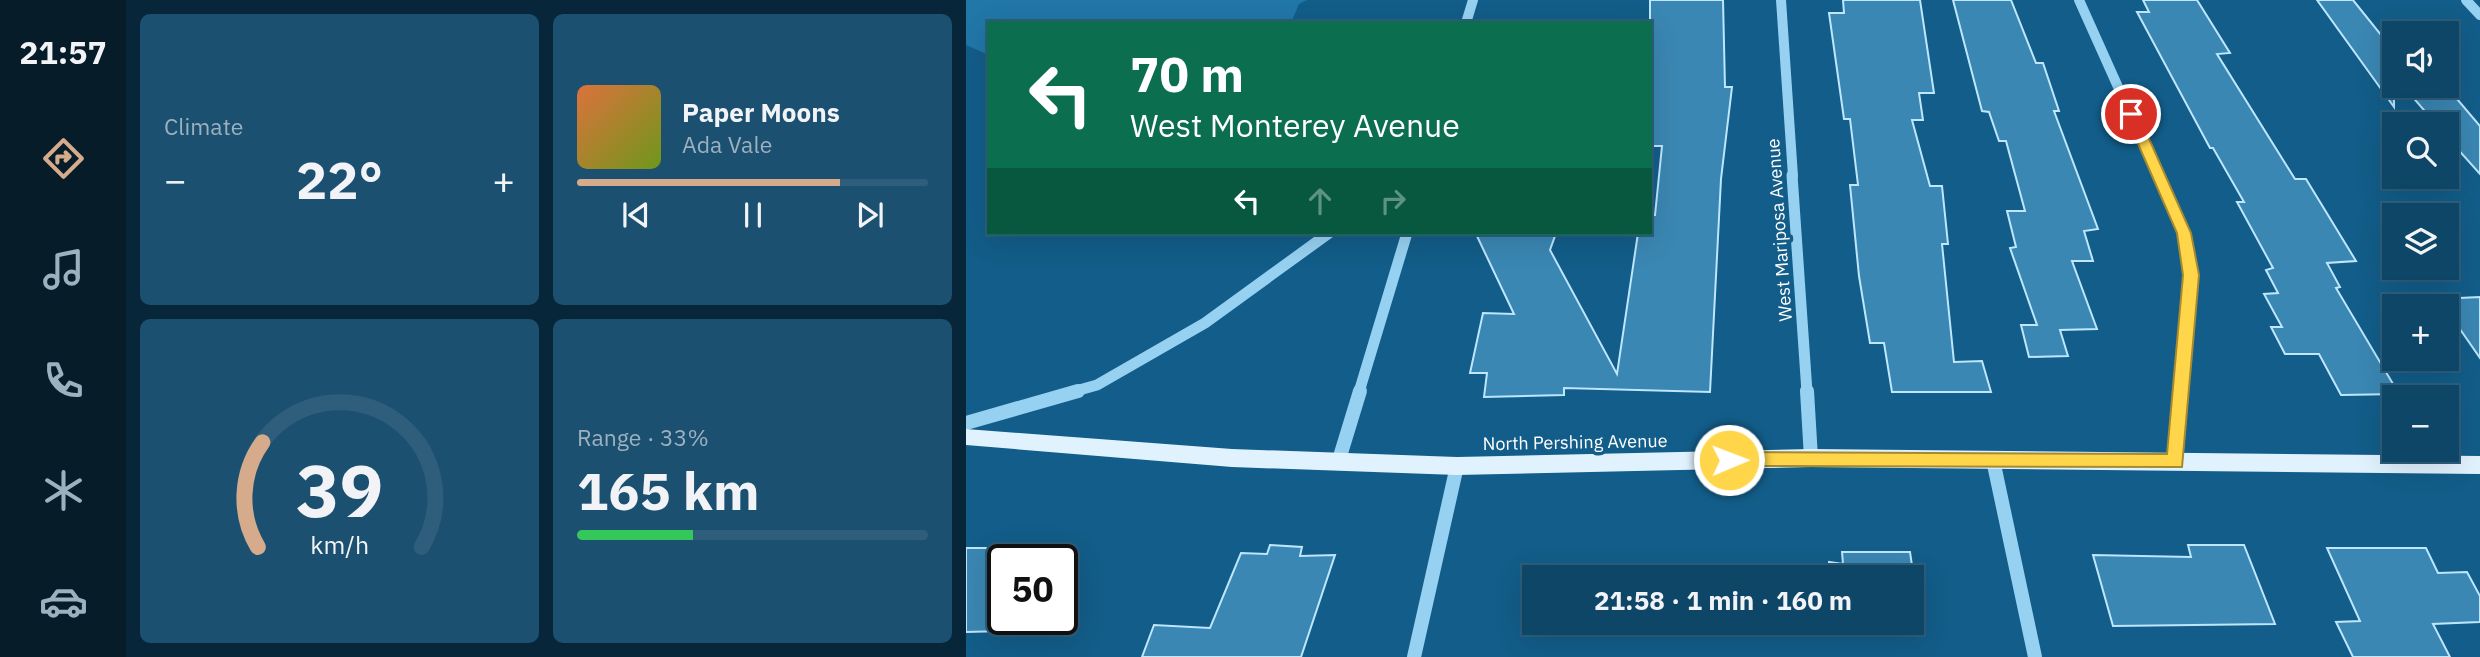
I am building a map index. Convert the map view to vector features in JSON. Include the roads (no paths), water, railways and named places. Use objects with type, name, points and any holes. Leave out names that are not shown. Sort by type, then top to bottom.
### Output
[{"type":"main road","name":"North Pershing Avenue","points":[[966,437],[1338,463],[1457,466],[1811,458],[2480,465]]},
{"type":"street","points":[[1467,21],[1473,0]]},
{"type":"street","name":"West Mariposa Avenue","points":[[1781,0],[1811,458]]},
{"type":"street","points":[[2079,0],[2184,233],[2191,275],[2176,462]]},
{"type":"street","points":[[2466,0],[2480,15]]},
{"type":"street","points":[[966,423],[1097,385],[1205,323],[1326,235]]},
{"type":"street","points":[[1338,463],[1406,235]]},
{"type":"street","points":[[1993,460],[2035,657]]},
{"type":"street","points":[[1415,657],[1457,466]]}]
